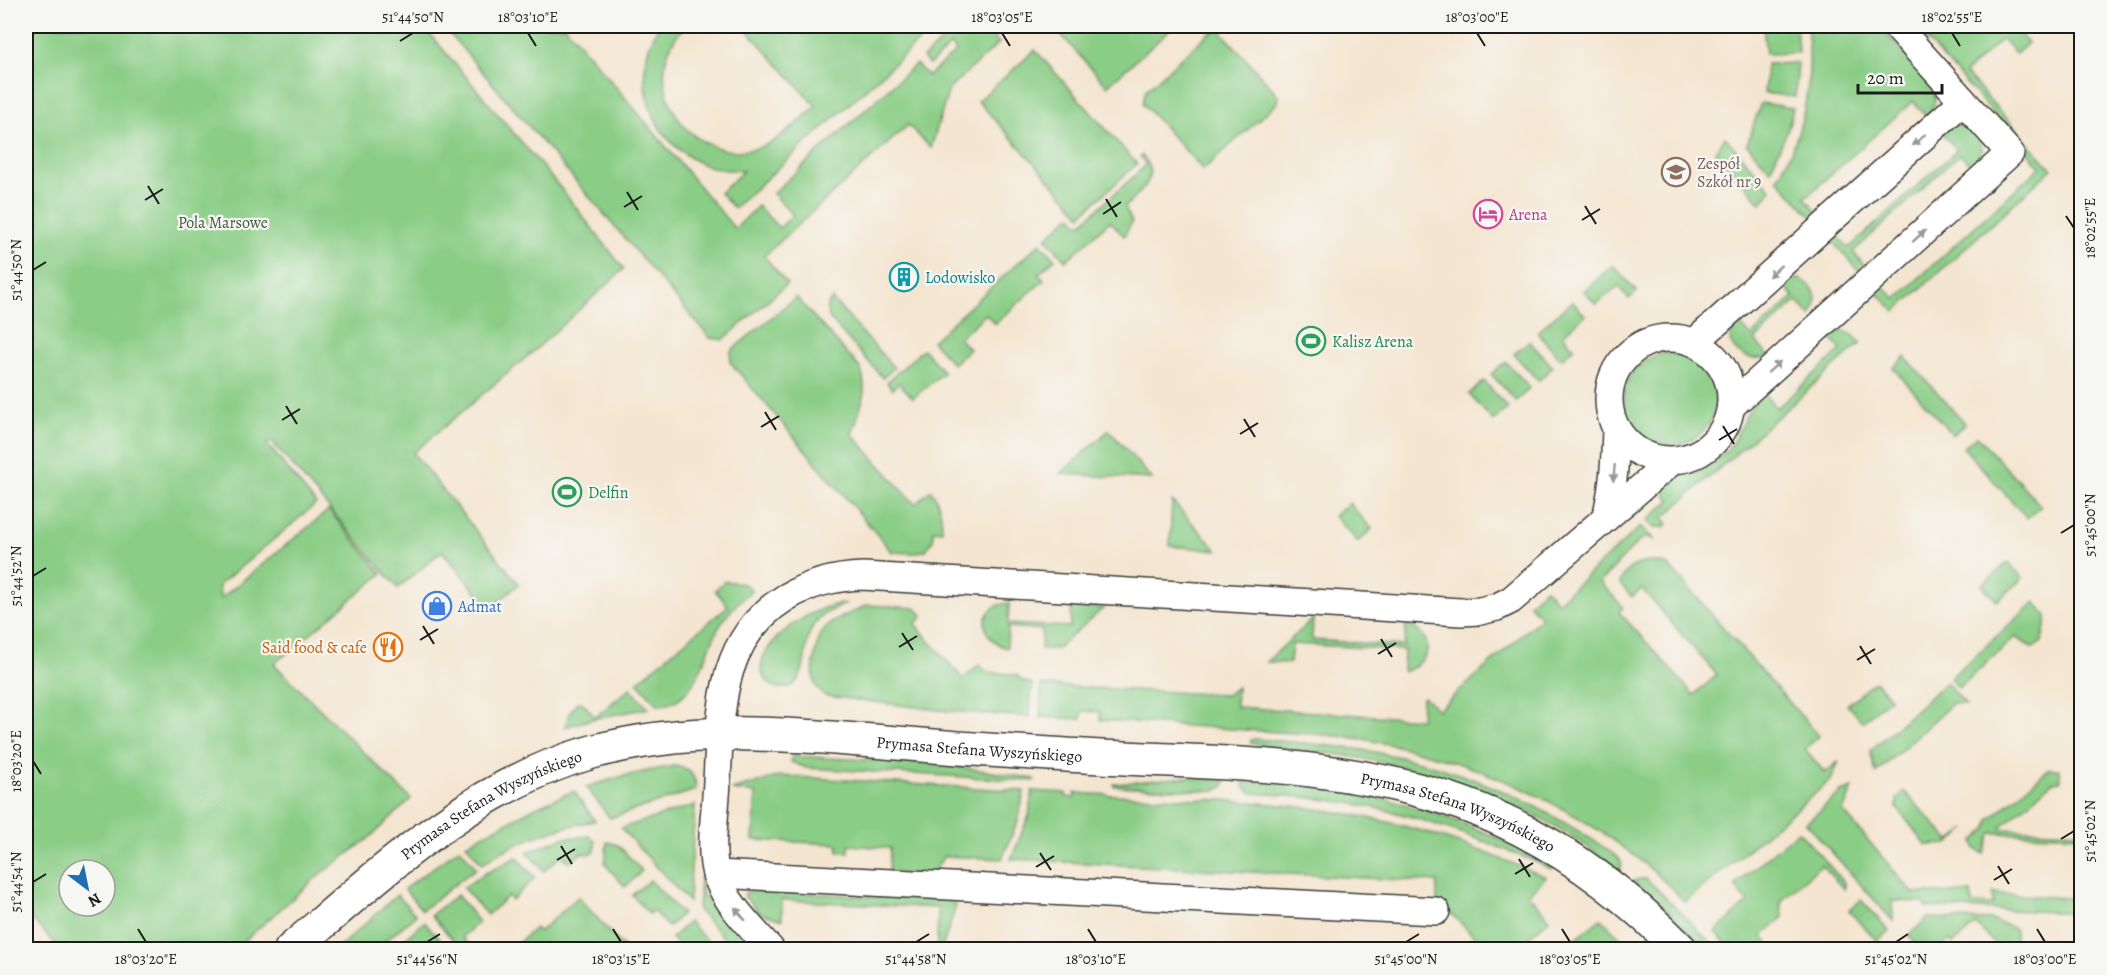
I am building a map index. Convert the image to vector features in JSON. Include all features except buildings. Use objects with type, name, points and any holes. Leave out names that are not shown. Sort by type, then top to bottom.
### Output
[{"type":"street","points":[[1731,406],[2010,153],[1896,26]]},
{"type":"street","points":[[1695,342],[1963,101]]},
{"type":"street","points":[[1661,338],[1678,338],[1695,342],[1714,356],[1727,375],[1731,391],[1731,406],[1727,423],[1718,438],[1705,450],[1689,458],[1672,461],[1656,459],[1640,453],[1626,443],[1616,429],[1610,413],[1608,396],[1611,380],[1619,364],[1630,352],[1645,343],[1661,338]]},
{"type":"street","points":[[1606,517],[1615,473],[1616,429]]},
{"type":"street","points":[[771,950],[726,896],[716,874],[713,847],[719,733],[722,703],[736,654],[758,619],[796,592],[819,582],[840,577],[863,576],[1461,612],[1480,611],[1497,607],[1525,589],[1672,461]]},
{"type":"street","name":"Prymasa Stefana Wyszyńskiego","points":[[291,950],[418,843],[454,817],[520,779],[582,755],[627,744],[661,738],[719,733],[785,734],[1071,756],[1288,767],[1386,781],[1463,804],[1504,820],[1547,843],[1610,884],[1652,920],[1681,950]]},
{"type":"street","points":[[716,874],[1436,911]]},
{"type":"green space","name":"Pola Marsowe","points":[[26,26],[423,26],[562,190],[624,269],[535,350],[413,453],[519,584],[490,609],[442,551],[398,588],[271,441],[267,444],[316,504],[219,585],[220,599],[329,510],[382,574],[274,664],[411,799],[368,839],[318,876],[235,949],[60,949],[26,913]]},
{"type":"green space","points":[[443,26],[565,26],[735,229],[758,206],[779,228],[793,215],[773,193],[916,64],[928,76],[956,51],[951,45],[929,65],[923,58],[958,26],[983,26],[999,43],[949,89],[931,148],[908,125],[764,256],[787,284],[723,340],[710,338]]},
{"type":"green space","points":[[659,26],[685,26],[670,47],[665,71],[667,94],[677,115],[692,133],[712,146],[735,151],[769,144],[816,106],[743,26],[936,26],[734,208],[720,193],[743,171],[723,170],[690,158],[673,144],[660,128],[650,109],[645,89],[645,68],[649,46]]},
{"type":"green space","points":[[1053,26],[1174,26],[1107,86]]},
{"type":"green space","points":[[1763,26],[1796,26],[1798,53],[1766,54]]},
{"type":"green space","points":[[1807,26],[1878,26],[1927,79],[1935,95],[1933,106],[1927,116],[1913,101],[1805,198],[1819,214],[1814,219],[1777,179],[1787,162],[1801,124],[1805,105],[1809,65]]},
{"type":"green space","points":[[1914,26],[1936,26],[1951,42],[1989,26],[2012,26],[2028,43],[2016,54],[2002,39],[1965,73],[2022,135],[2017,139]]},
{"type":"green space","points":[[1219,29],[1278,95],[1277,103],[1203,170],[1143,104],[1145,91],[1208,34]]},
{"type":"green space","points":[[1035,50],[1137,164],[1081,215],[978,101]]},
{"type":"green space","points":[[1798,63],[1795,97],[1764,93],[1767,64]]},
{"type":"green space","points":[[1761,103],[1793,108],[1788,129],[1770,170],[1747,144]]},
{"type":"green space","points":[[1953,125],[1969,129],[1980,139],[1982,154],[1979,161],[1974,168],[1960,154],[1853,252],[1867,268],[1859,271],[1830,239],[1834,232],[1849,248],[1957,150],[1942,133]]},
{"type":"green space","points":[[1725,137],[1771,189],[1761,203],[1715,152]]},
{"type":"green space","points":[[2025,140],[2052,169],[1895,312],[1877,292],[1881,284],[1896,299],[2040,167],[2021,144]]},
{"type":"green space","points":[[1142,155],[1150,171],[1149,177],[1147,184],[1125,207],[1132,222],[1124,236],[1110,221],[1066,261],[1046,238],[1071,215],[1077,223],[1082,223],[1144,167],[1145,163],[1140,157]]},
{"type":"green space","points":[[1040,243],[1055,259],[1038,274],[1044,280],[995,324],[986,314],[959,338],[969,349],[953,364],[932,341]]},
{"type":"green space","points":[[1613,265],[1637,292],[1629,299],[1618,286],[1596,304],[1584,291]]},
{"type":"green space","points":[[1795,278],[1807,283],[1814,292],[1816,303],[1811,316],[1797,301],[1755,340],[1768,356],[1751,358],[1737,351],[1730,341],[1731,327],[1737,321],[1751,336],[1794,297],[1780,281]]},
{"type":"green space","points":[[796,297],[860,368],[864,393],[852,434],[915,504],[931,490],[937,500],[942,531],[933,530],[933,540],[926,550],[914,553],[892,552],[730,362],[731,351]]},
{"type":"green space","points":[[832,299],[894,368],[883,378],[830,319],[827,308]]},
{"type":"green space","points":[[1572,301],[1585,315],[1563,335],[1574,348],[1561,359],[1537,332]]},
{"type":"green space","points":[[1845,331],[1861,343],[1663,518],[1668,524],[1663,527],[1653,527],[1647,521],[1670,500],[1658,486],[1721,456],[1763,393],[1777,408],[1841,350],[1829,336],[1835,332]]},
{"type":"green space","points":[[1529,341],[1553,367],[1538,381],[1514,354]]},
{"type":"green space","points":[[923,349],[944,372],[913,398],[899,383],[892,389],[887,382]]},
{"type":"green space","points":[[1670,353],[1688,357],[1702,367],[1712,381],[1716,399],[1712,417],[1702,431],[1688,441],[1670,445],[1652,441],[1638,431],[1628,417],[1624,399],[1628,381],[1638,367],[1652,357]]},
{"type":"green space","points":[[1905,357],[1965,423],[1953,435],[1893,368]]},
{"type":"green space","points":[[1506,362],[1530,388],[1516,401],[1491,374]]},
{"type":"green space","points":[[1484,381],[1508,408],[1493,421],[1469,394]]},
{"type":"green space","points":[[1109,430],[1152,479],[1060,474]]},
{"type":"green space","points":[[1977,436],[2041,506],[2027,518],[1963,447]]},
{"type":"green space","points":[[1172,501],[1217,550],[1170,546]]},
{"type":"green space","points":[[1349,503],[1372,529],[1358,542],[1334,516]]},
{"type":"green space","points":[[1641,526],[1655,541],[1649,537],[1640,540],[1600,582],[1623,607],[1619,612],[1694,695],[1717,675],[1642,589],[1632,597],[1620,584],[1623,577],[1634,566],[1655,562],[1670,567],[1819,736],[1805,749],[1825,773],[1839,761],[1831,780],[1685,902],[1653,871],[1578,817],[1494,776],[1406,748],[1341,736],[1100,720],[1100,712],[1082,711],[1081,719],[1040,717],[1041,685],[1227,695],[1237,687],[1236,707],[1421,719],[1422,698],[1425,697],[1438,710],[1541,618],[1529,604],[1545,588],[1558,602]]},
{"type":"green space","points":[[2008,562],[2023,578],[1997,601],[1982,585]]},
{"type":"green space","points":[[725,581],[744,584],[752,590],[721,623],[697,678],[690,688],[671,703],[658,705],[637,682],[728,606],[715,590]]},
{"type":"green space","points":[[2035,602],[2047,616],[2042,642],[2033,648],[2015,637],[1959,688],[1950,678]]},
{"type":"green space","points":[[1009,603],[1008,624],[1070,627],[1072,606],[1104,608],[1056,649],[1041,649],[1042,630],[1008,627],[1007,648],[997,644],[990,637],[985,623],[991,610]]},
{"type":"green space","points":[[845,604],[822,616],[815,623],[809,635],[802,671],[794,684],[782,688],[769,683],[762,671],[763,658],[771,644],[800,620],[833,605]]},
{"type":"green space","points":[[867,605],[915,608],[923,616],[915,624],[963,679],[979,665],[987,672],[1017,675],[1021,680],[1032,684],[1030,717],[947,711],[825,696],[814,680],[814,664],[819,638],[826,627]]},
{"type":"green space","points":[[1313,619],[1312,640],[1404,646],[1406,625],[1423,635],[1427,649],[1425,656],[1413,668],[1403,672],[1404,650],[1292,644],[1290,663],[1266,662]]},
{"type":"green space","points":[[1875,681],[1890,698],[1862,722],[1847,705]]},
{"type":"green space","points":[[1946,682],[1966,705],[1953,703],[1876,773],[1870,751]]},
{"type":"green space","points":[[630,688],[649,708],[592,719],[565,727],[568,715],[577,702],[583,703],[595,717]]},
{"type":"green space","points":[[1255,739],[1369,751],[1436,766],[1468,777],[1530,804],[1590,838],[1618,857],[1621,869],[1620,871],[1591,849],[1530,813],[1464,785],[1394,765],[1359,758],[1250,743]]},
{"type":"green space","points":[[792,756],[943,764],[1035,779],[1035,781],[807,768],[791,762]]},
{"type":"green space","points":[[673,766],[690,772],[695,780],[696,790],[610,818],[586,787],[623,776]]},
{"type":"green space","points":[[2049,769],[2060,769],[2060,781],[2052,782],[2001,827],[2003,829],[2081,832],[2081,836],[1991,833],[1984,854],[1976,849],[1973,842],[1987,829],[1989,820]]},
{"type":"green space","points":[[780,776],[1024,791],[1019,818],[1002,859],[944,856],[931,876],[889,873],[890,848],[849,845],[849,852],[838,852],[838,844],[753,840],[756,793],[732,790]]},
{"type":"green space","points":[[1185,777],[1226,780],[1223,787],[1215,791],[1114,786],[1114,784]]},
{"type":"green space","points":[[1243,781],[1326,788],[1404,804],[1479,830],[1554,866],[1552,869],[1478,839],[1401,814],[1327,800],[1252,793],[1244,787]]},
{"type":"green space","points":[[1853,788],[1843,811],[1913,893],[1971,893],[1972,904],[1993,905],[1993,893],[2081,899],[2081,913],[1925,907],[1924,902],[1892,901],[1893,921],[1806,823],[1841,792]]},
{"type":"green space","points":[[574,791],[595,821],[565,827],[536,837],[482,864],[466,844],[538,806]]},
{"type":"green space","points":[[1032,791],[1066,793],[1066,797],[1075,798],[1075,793],[1262,803],[1337,812],[1396,824],[1462,844],[1546,877],[1528,894],[1550,919],[1528,938],[1538,949],[1486,949],[1449,911],[1437,906],[1437,882],[1011,859],[1029,816]]},
{"type":"green space","points":[[1904,791],[1950,841],[1966,829],[1949,844],[1926,845],[1897,808],[1897,799]]},
{"type":"green space","points":[[695,805],[689,901],[689,902],[621,828]]},
{"type":"green space","points":[[1798,831],[1844,882],[1844,889],[1821,865],[1784,898],[1781,903],[1783,917],[1762,936],[1773,949],[1731,949],[1715,932],[1748,902],[1736,888],[1736,884]]},
{"type":"green space","points":[[590,836],[595,840],[595,852],[581,853],[570,863],[562,855],[544,871],[527,852],[563,838]]},
{"type":"green space","points":[[607,842],[618,845],[642,871],[625,887],[605,864]]},
{"type":"green space","points":[[460,848],[476,868],[422,910],[404,889]]},
{"type":"green space","points":[[517,857],[535,878],[512,900],[508,896],[487,915],[463,888]]},
{"type":"green space","points":[[700,877],[703,895],[751,949],[734,949],[698,910]]},
{"type":"green space","points":[[1646,879],[1656,888],[1717,949],[1705,949],[1657,900],[1633,881]]},
{"type":"green space","points":[[650,880],[682,914],[668,927],[653,911],[649,914],[632,895]]},
{"type":"green space","points":[[746,892],[951,900],[956,906],[942,948],[927,949],[937,946],[938,908],[782,900],[782,920],[760,913],[744,896]]},
{"type":"green space","points":[[397,895],[416,915],[376,949],[337,949]]},
{"type":"green space","points":[[457,895],[479,922],[462,937],[473,949],[461,949],[431,915]]},
{"type":"green space","points":[[578,897],[625,949],[511,949],[535,928],[539,932]]},
{"type":"green space","points":[[1861,900],[1889,931],[1877,941],[1849,910]]},
{"type":"green space","points":[[1927,918],[1992,920],[2016,929],[2014,949],[1999,949],[1976,924],[1953,944],[1950,940],[1939,949],[1920,949],[1909,936]]},
{"type":"green space","points":[[1601,919],[1632,948],[1630,950],[1578,949],[1571,942]]},
{"type":"green space","points":[[424,922],[449,949],[393,949]]},
{"type":"green space","points":[[689,922],[715,949],[682,949],[671,938]]},
{"type":"place","name":"Zespół Szkół nr 9","points":[[1676,172]]},
{"type":"place","name":"Arena","points":[[1488,214]]},
{"type":"place","name":"Lodowisko","points":[[904,277]]},
{"type":"place","name":"Kalisz Arena","points":[[1311,341]]},
{"type":"place","name":"Delfin","points":[[567,492]]},
{"type":"place","name":"Admat","points":[[437,606]]},
{"type":"place","name":"Said food & cafe","points":[[388,647]]}]
